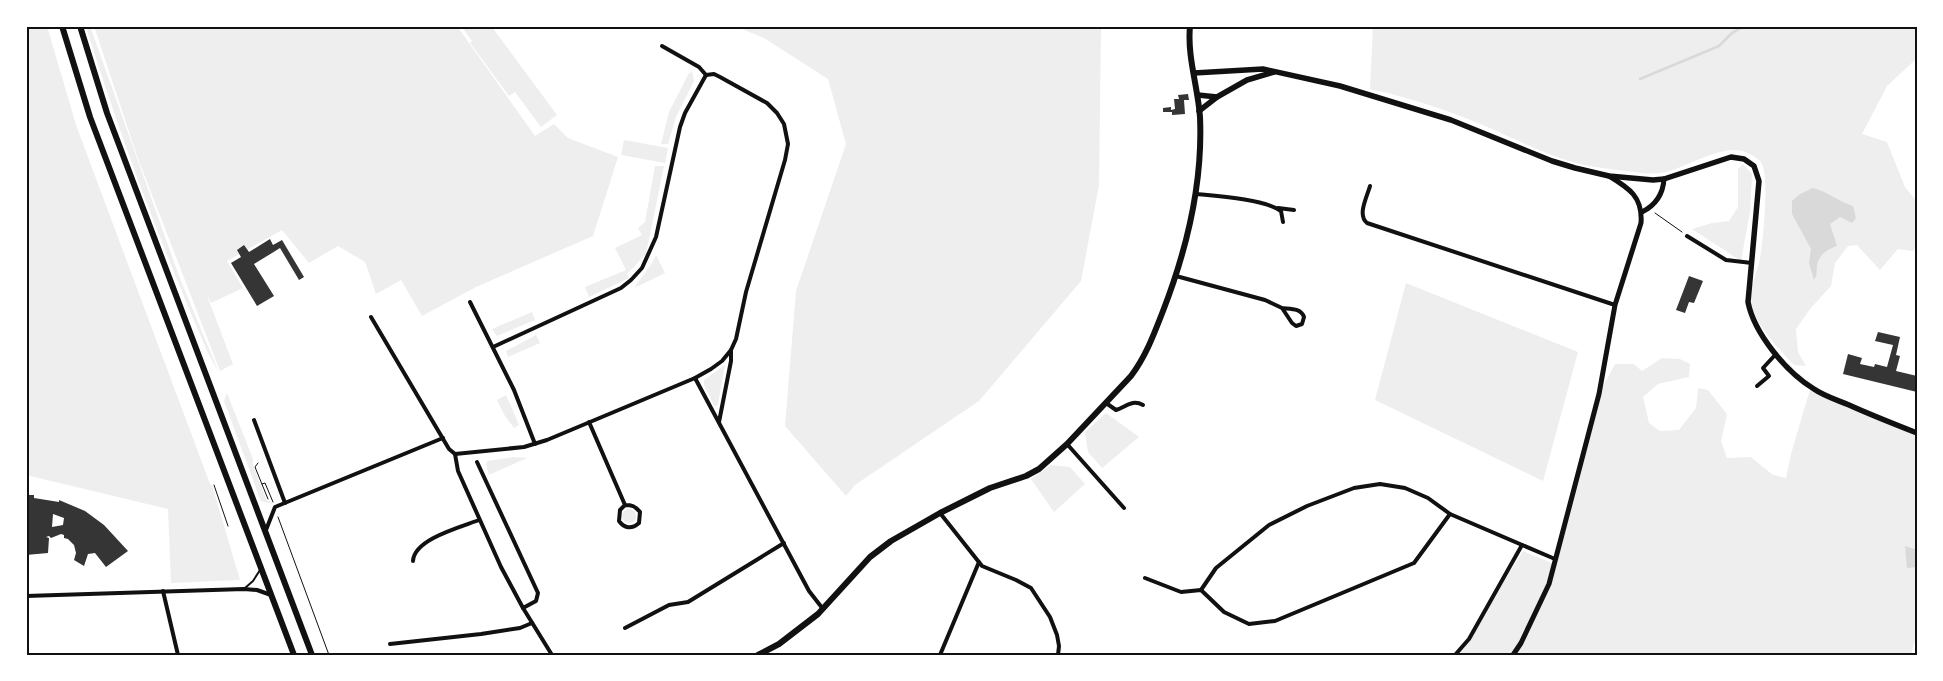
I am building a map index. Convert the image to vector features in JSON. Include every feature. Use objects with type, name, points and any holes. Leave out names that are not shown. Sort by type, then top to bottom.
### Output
[{"type":"main road","points":[[62,26],[90,117],[294,655]]},
{"type":"main road","points":[[80,26],[107,113],[312,655]]},
{"type":"main road","points":[[758,655],[792,635],[823,609],[870,557],[891,541],[940,513],[990,488],[1026,476],[1039,468],[1067,444],[1132,376],[1140,365],[1150,344],[1185,249],[1196,194],[1200,150],[1199,110],[1190,48],[1190,26]]},
{"type":"main road","points":[[1194,73],[1263,69],[1340,86],[1451,120],[1552,161],[1584,171],[1609,176],[1645,180],[1664,179],[1731,157],[1744,159],[1754,166],[1759,181],[1748,302],[1749,309],[1766,344],[1800,379],[1815,390],[1881,419],[1917,432]]},
{"type":"main road","points":[[1199,110],[1247,80],[1274,72]]},
{"type":"main road","points":[[1198,95],[1217,97]]},
{"type":"street","points":[[662,46],[699,67],[706,75]]},
{"type":"street","points":[[455,454],[535,444],[695,378],[711,369],[731,350],[736,339],[746,292],[788,144],[784,124],[767,103],[714,74],[706,75]]},
{"type":"street","points":[[493,347],[621,288],[642,268],[656,238],[680,127],[685,113],[706,75]]},
{"type":"street","points":[[1513,655],[1521,643],[1549,584],[1599,394],[1615,304],[1641,222],[1642,212],[1637,198],[1623,184],[1609,176]]},
{"type":"street","points":[[1642,212],[1650,208],[1659,196],[1663,188],[1664,179]]},
{"type":"street","points":[[1370,186],[1362,214],[1364,221],[1367,223],[1615,304]]},
{"type":"street","points":[[1196,194],[1294,210]]},
{"type":"street","points":[[1276,208],[1283,215],[1283,222]]},
{"type":"street","points":[[1687,236],[1726,260],[1752,263]]},
{"type":"street","points":[[1176,276],[1265,300],[1282,308],[1295,309],[1302,312],[1304,318],[1302,324],[1296,326],[1292,323],[1282,308]]},
{"type":"street","points":[[470,302],[514,390],[535,444]]},
{"type":"street","points":[[371,317],[449,449],[455,454],[458,471],[501,567],[523,608],[552,655]]},
{"type":"street","points":[[719,422],[731,361],[731,350]]},
{"type":"street","points":[[1757,386],[1769,376],[1763,368],[1776,354]]},
{"type":"street","points":[[695,378],[809,592],[823,609]]},
{"type":"street","points":[[1106,403],[1116,410],[1131,403],[1137,402],[1142,404]]},
{"type":"street","points":[[254,420],[285,502]]},
{"type":"street","points":[[589,422],[625,505]]},
{"type":"street","points":[[266,530],[276,509],[285,502],[443,438]]},
{"type":"street","points":[[1067,444],[1124,508]]},
{"type":"street","points":[[477,462],[538,593],[536,601],[523,608]]},
{"type":"street","points":[[1201,590],[1216,568],[1269,525],[1307,506],[1354,488],[1380,484],[1405,488],[1428,498],[1450,514],[1555,559]]},
{"type":"street","points":[[625,505],[632,505],[640,512],[638,523],[634,527],[628,528],[619,521],[620,510],[625,505]]},
{"type":"street","points":[[940,513],[982,566],[1031,588],[1050,617],[1058,635],[1058,655]]},
{"type":"street","points":[[1145,578],[1181,592],[1201,590],[1224,612],[1249,624],[1275,621],[1414,564],[1450,514]]},
{"type":"street","points":[[413,561],[416,551],[426,542],[480,520]]},
{"type":"street","points":[[625,628],[669,605],[688,602],[784,543]]},
{"type":"street","points":[[1454,655],[1469,639],[1522,546]]},
{"type":"street","points":[[940,655],[979,562]]},
{"type":"street","points":[[26,596],[244,589],[257,590],[271,595]]},
{"type":"street","points":[[164,592],[178,655]]},
{"type":"street","points":[[390,644],[481,634],[520,628],[532,623]]},
{"type":"lane","points":[[244,589],[253,581],[261,568]]},
{"type":"path","points":[[1650,208],[1687,236]]},
{"type":"path","points":[[258,463],[256,467],[268,500]]},
{"type":"path","points":[[262,484],[265,483],[272,501]]},
{"type":"path","points":[[214,485],[228,526]]},
{"type":"path","points":[[276,509],[328,655]]},
{"type":"shaded area","points":[[26,26],[47,26],[76,125],[210,484],[212,485],[240,580],[171,583],[168,509],[26,475]]},
{"type":"shaded area","points":[[86,26],[90,26],[179,276],[219,373],[208,353],[142,192]]},
{"type":"shaded area","points":[[94,26],[457,26],[535,136],[554,124],[568,138],[618,157],[593,236],[476,287],[422,316],[401,280],[376,294],[365,262],[338,246],[309,263],[282,230],[227,261],[243,288],[211,303],[206,293],[233,364],[220,371],[137,156]]},
{"type":"shaded area","points":[[465,26],[486,26],[489,29],[492,27],[557,115],[541,127],[515,92],[509,96],[470,43],[472,41],[464,30]]},
{"type":"shaded area","points":[[735,26],[1101,26],[1099,185],[1081,281],[979,401],[855,485],[846,496],[785,426],[796,291],[846,144],[828,79],[764,38]]},
{"type":"shaded area","points":[[1373,26],[1917,26],[1917,58],[1887,86],[1862,134],[1887,142],[1905,187],[1917,202],[1917,245],[1913,251],[1898,249],[1880,270],[1857,245],[1848,246],[1835,263],[1831,286],[1810,309],[1796,329],[1798,352],[1806,366],[1794,365],[1761,326],[1751,300],[1752,285],[1760,259],[1765,209],[1764,169],[1759,160],[1742,151],[1732,150],[1709,155],[1666,172],[1644,173],[1594,167],[1558,157],[1447,111],[1370,89]]},
{"type":"shaded area","points":[[692,72],[694,81],[676,117],[668,144],[661,144],[669,112],[689,73]]},
{"type":"shaded area","points":[[624,140],[668,148],[665,163],[621,155]]},
{"type":"shaded area","points":[[1743,164],[1752,174],[1750,212],[1741,261],[1692,229],[1712,223],[1729,221],[1738,207],[1738,169]]},
{"type":"shaded area","points":[[655,166],[664,166],[646,254],[627,274],[629,278],[589,297],[585,287],[626,270],[615,248],[642,235],[638,228],[645,222]]},
{"type":"shaded area","points":[[1813,188],[1853,206],[1856,218],[1852,223],[1840,217],[1830,224],[1837,246],[1827,250],[1822,255],[1817,265],[1814,280],[1809,263],[1811,249],[1792,214],[1792,201],[1800,194]]},
{"type":"shaded area","points":[[656,255],[665,273],[634,288],[652,263]]},
{"type":"shaded area","points":[[1406,283],[1578,352],[1543,481],[1375,400]]},
{"type":"shaded area","points":[[532,312],[535,320],[497,336],[492,329]]},
{"type":"shaded area","points":[[536,335],[540,343],[508,357],[506,351]]},
{"type":"shaded area","points":[[1662,358],[1680,359],[1690,364],[1689,377],[1658,384],[1643,397],[1649,423],[1660,431],[1679,430],[1696,408],[1698,388],[1708,390],[1727,414],[1721,441],[1727,458],[1751,457],[1773,475],[1786,478],[1811,386],[1917,431],[1917,632],[1911,655],[1454,655],[1469,638],[1523,551],[1554,564],[1599,394],[1615,364],[1634,364],[1642,371]]},
{"type":"shaded area","points":[[725,365],[718,404],[715,407],[704,385],[704,380]]},
{"type":"shaded area","points":[[227,393],[267,501],[270,501],[272,504],[260,499],[224,401]]},
{"type":"shaded area","points":[[506,395],[519,425],[514,428],[497,400]]},
{"type":"shaded area","points":[[1106,413],[1139,437],[1102,468],[1088,452],[1085,432]]},
{"type":"shaded area","points":[[513,457],[527,458],[489,475],[486,464],[488,461]]},
{"type":"shaded area","points":[[1051,465],[1070,467],[1085,484],[1054,512],[1031,479]]},
{"type":"shaded area","points":[[626,509],[632,509],[636,516],[632,523],[626,523],[622,519],[622,513]]},
{"type":"shaded area","points":[[1905,546],[1917,550],[1917,567],[1907,568]]},
{"type":"building","points":[[1188,94],[1189,100],[1184,100],[1185,114],[1172,115],[1172,112],[1163,112],[1163,108],[1171,107],[1171,110],[1175,109],[1174,99],[1179,99],[1178,95]]},
{"type":"building","points":[[270,239],[273,245],[282,240],[304,277],[299,280],[280,248],[254,264],[274,296],[257,306],[231,263],[241,257],[237,250],[244,245],[249,252]]},
{"type":"building","points":[[1689,276],[1703,281],[1694,303],[1689,302],[1685,313],[1676,310]]},
{"type":"building","points":[[1878,332],[1900,337],[1896,355],[1900,356],[1896,371],[1917,376],[1917,392],[1843,374],[1848,354],[1862,358],[1860,364],[1874,367],[1875,364],[1887,367],[1893,345],[1875,341]]},
{"type":"building","points":[[29,495],[34,495],[34,498],[59,502],[59,500],[85,511],[104,525],[128,551],[106,567],[95,553],[88,554],[84,566],[74,560],[76,553],[74,545],[61,534],[51,538],[49,536],[46,537],[49,538],[48,553],[26,555],[26,497],[29,497]],"holes":[[[53,514],[64,518],[63,525],[52,527]]]},
{"type":"waterway","points":[[1640,79],[1719,46],[1732,33],[1744,26]]}]
